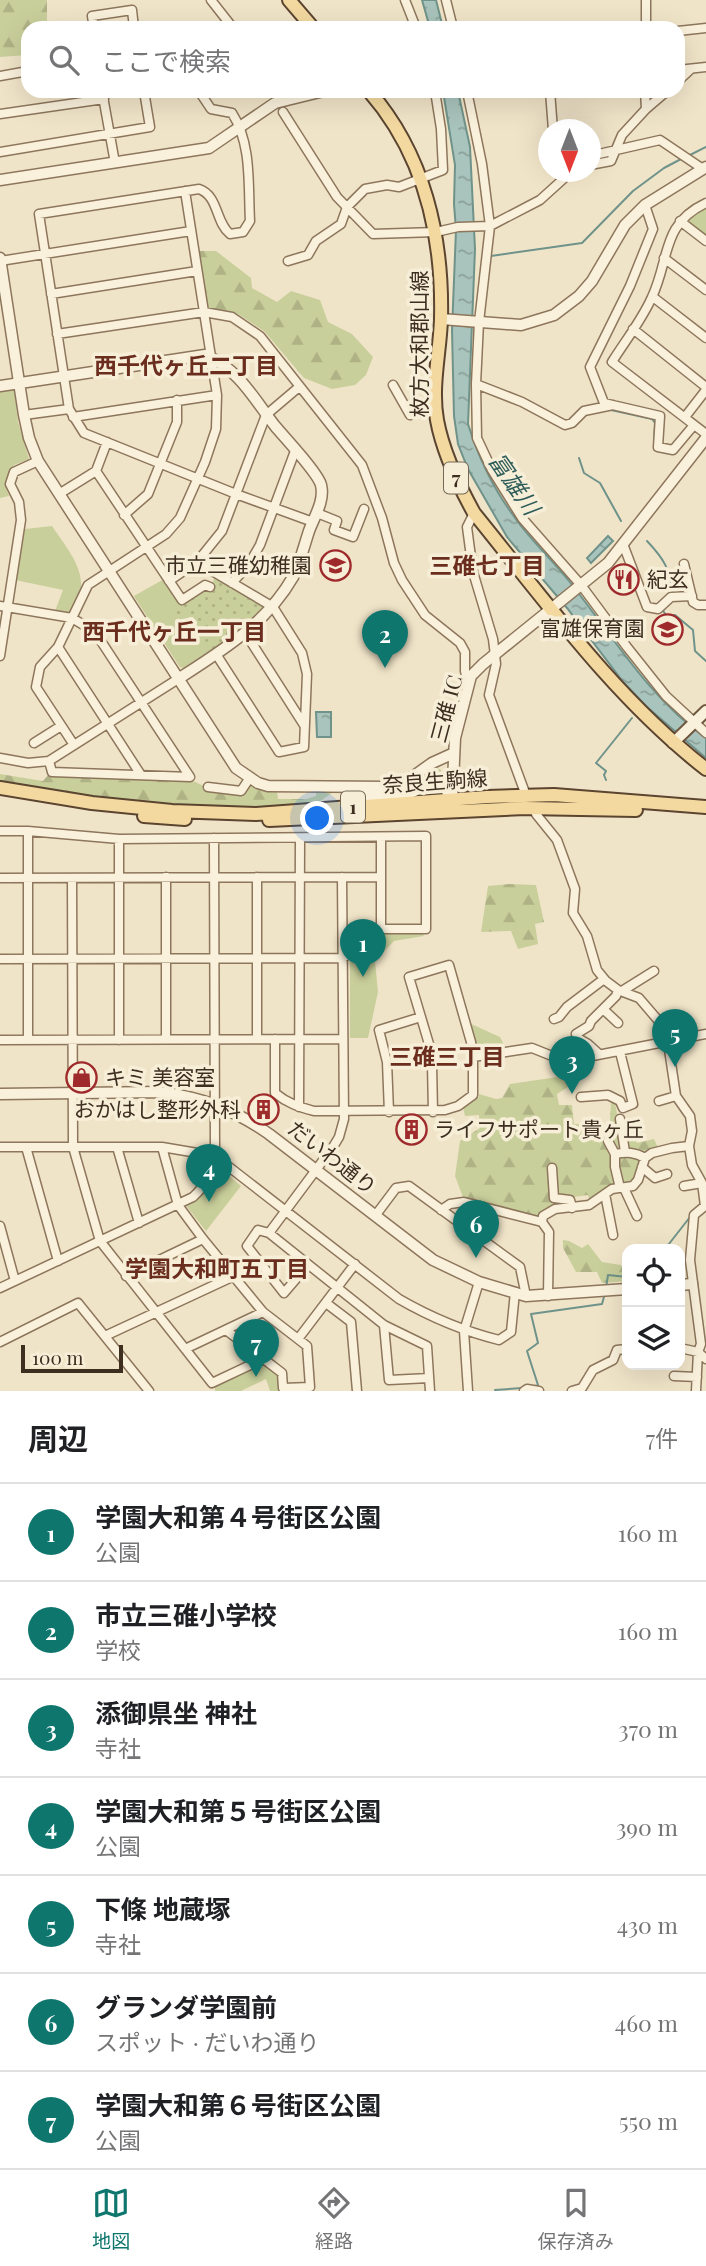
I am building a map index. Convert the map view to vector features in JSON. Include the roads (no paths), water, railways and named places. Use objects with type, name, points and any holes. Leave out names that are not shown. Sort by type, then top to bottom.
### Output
[{"type":"main road","points":[[289,0],[307,21]]},
{"type":"main road","name":"枚方大和郡山線","points":[[374,98],[398,130],[420,178],[436,232],[447,319],[435,402],[441,438],[451,468],[474,513],[555,605],[639,711],[676,740],[706,769]]},
{"type":"main road","points":[[676,740],[706,711]]},
{"type":"main road","name":"奈良生駒線","points":[[0,788],[92,803],[172,811],[256,814],[452,805],[622,809],[706,815]]},
{"type":"main road","name":"奈良生駒線","points":[[0,797],[169,819],[251,821],[310,820],[554,795],[706,807]]},
{"type":"street","points":[[211,0],[228,21]]},
{"type":"street","points":[[405,0],[413,21]]},
{"type":"street","points":[[446,0],[451,21]]},
{"type":"street","points":[[646,0],[646,21]]},
{"type":"street","points":[[93,21],[92,16],[132,10],[133,21]]},
{"type":"street","points":[[685,30],[706,28]]},
{"type":"street","points":[[685,69],[706,67]]},
{"type":"street","points":[[685,75],[691,69]]},
{"type":"street","points":[[0,76],[21,72]]},
{"type":"street","points":[[0,114],[87,98]]},
{"type":"street","points":[[104,98],[114,163]]},
{"type":"street","points":[[0,152],[150,127],[145,98]]},
{"type":"street","points":[[204,98],[211,108],[232,113],[246,142],[250,221],[243,232],[230,234],[223,229],[211,198],[199,189],[39,214],[71,413],[84,433],[274,508],[337,521],[334,530],[353,537],[364,509]]},
{"type":"street","points":[[0,180],[209,148],[275,103],[295,98]]},
{"type":"street","points":[[288,261],[308,255],[316,242],[341,224],[347,207],[365,188],[387,185],[399,187],[443,170],[436,98]]},
{"type":"street","points":[[468,98],[482,164],[487,226],[475,322],[477,438],[492,470],[523,518],[666,696],[692,724],[706,733]]},
{"type":"street","points":[[551,98],[553,119]]},
{"type":"street","points":[[645,98],[646,109]]},
{"type":"street","points":[[601,163],[611,161],[622,135],[659,98]]},
{"type":"street","points":[[283,113],[337,197],[373,234],[436,232],[458,227],[487,226],[540,200],[560,182]]},
{"type":"street","points":[[447,319],[521,326],[554,315],[592,281],[625,225],[645,205],[704,168],[660,140],[601,154]]},
{"type":"street","points":[[74,746],[36,687],[40,667],[58,647],[88,585],[166,534],[180,518],[216,429],[216,394],[185,191]]},
{"type":"street","points":[[706,203],[680,221],[674,229],[653,297],[612,362],[706,436]]},
{"type":"street","points":[[645,205],[653,229],[626,296],[590,367],[604,403],[660,416],[658,447],[673,450],[694,425]]},
{"type":"street","points":[[680,221],[706,241]]},
{"type":"street","points":[[191,231],[0,260],[24,415],[38,461],[236,768],[249,779],[268,786],[388,787],[414,778],[432,763],[454,753]]},
{"type":"street","points":[[664,258],[706,290]]},
{"type":"street","points":[[51,294],[197,271]]},
{"type":"street","points":[[653,297],[706,338]]},
{"type":"street","points":[[57,334],[204,312],[232,317],[260,336],[362,465],[402,580],[425,615],[460,643],[465,652],[468,685]]},
{"type":"street","points":[[633,329],[706,388],[685,417]]},
{"type":"street","points":[[0,386],[194,355],[211,357],[236,374],[316,474],[321,485],[322,499],[294,575],[273,607],[246,634],[49,761],[28,763],[0,758]]},
{"type":"street","points":[[476,384],[522,402],[565,425],[572,423],[584,411],[613,405]]},
{"type":"street","points":[[393,385],[410,415],[435,402]]},
{"type":"street","points":[[169,581],[197,562],[222,531],[267,415],[299,387]]},
{"type":"street","points":[[24,415],[71,413],[216,394]]},
{"type":"street","points":[[124,514],[148,494],[177,422],[177,400]]},
{"type":"street","name":"三碓 IC","points":[[452,805],[454,753],[471,676],[608,563],[706,436]]},
{"type":"street","points":[[59,494],[96,471],[107,442]]},
{"type":"street","points":[[232,583],[249,564],[260,545],[295,451]]},
{"type":"street","points":[[0,656],[4,607],[21,520],[19,502],[10,484],[14,472],[38,461]]},
{"type":"street","points":[[96,471],[182,600],[205,585],[210,587]]},
{"type":"street","points":[[474,513],[467,527],[473,572],[496,664],[489,695],[524,790]]},
{"type":"street","points":[[623,544],[647,607],[658,609],[671,597],[692,596]]},
{"type":"street","points":[[197,562],[273,607],[302,653],[306,663],[304,747],[279,752],[216,654]]},
{"type":"street","points":[[684,564],[693,602],[706,605]]},
{"type":"street","points":[[4,607],[72,618],[95,632],[190,777],[52,772],[49,761]]},
{"type":"street","points":[[246,634],[304,725]]},
{"type":"street","points":[[58,647],[141,775]]},
{"type":"street","points":[[34,743],[61,726]]},
{"type":"street","points":[[432,763],[444,767],[453,778]]},
{"type":"street","points":[[208,787],[241,791],[249,779]]},
{"type":"street","points":[[344,788],[355,794],[369,796],[414,793],[435,782],[445,788],[452,805]]},
{"type":"street","points":[[537,814],[557,840],[575,889],[573,913],[587,936],[597,970],[604,979],[620,990],[639,998],[660,1020],[670,1042],[676,1096],[690,1116],[692,1131],[689,1146],[692,1165],[702,1183],[705,1206],[694,1215],[691,1238],[692,1284],[696,1291],[701,1344],[698,1352],[696,1391]]},
{"type":"street","points":[[0,831],[119,839],[426,836],[426,929],[381,929],[343,958],[0,959]]},
{"type":"street","points":[[28,831],[28,1040]]},
{"type":"street","points":[[0,1288],[193,1197],[204,1187],[213,1170],[214,838]]},
{"type":"street","points":[[299,1107],[300,838]]},
{"type":"street","points":[[381,838],[381,929]]},
{"type":"street","points":[[119,839],[119,1040]]},
{"type":"street","points":[[166,877],[166,1039]]},
{"type":"street","points":[[257,877],[257,1039]]},
{"type":"street","points":[[269,1233],[338,1138],[344,1111],[342,877]]},
{"type":"street","points":[[0,878],[381,877]]},
{"type":"street","points":[[72,878],[73,1147],[100,1241],[212,1383],[263,1359]]},
{"type":"street","points":[[275,1039],[275,1093],[299,1107],[314,1111],[433,1112],[458,1106],[473,1095],[473,1057],[449,965],[409,977],[429,1044],[433,1112]]},
{"type":"street","points":[[599,1054],[576,1036],[589,1026],[620,990],[654,971]]},
{"type":"street","points":[[554,1019],[604,979]]},
{"type":"street","points":[[603,1009],[618,1023]]},
{"type":"street","points":[[389,1112],[387,1062],[379,1030],[421,1017]]},
{"type":"street","points":[[473,1057],[532,1048],[562,1060],[620,1052],[706,1034]]},
{"type":"street","points":[[0,1040],[344,1039]]},
{"type":"street","points":[[581,1097],[608,1095],[620,1101],[623,1108],[632,1106],[620,1052]]},
{"type":"street","name":"だいわ通り","points":[[0,1094],[160,1092],[215,1103],[256,1124],[433,1260],[479,1282],[526,1296],[622,1289]]},
{"type":"street","points":[[659,1101],[676,1096]]},
{"type":"street","points":[[620,1119],[625,1152]]},
{"type":"street","points":[[608,1141],[615,1154],[615,1167],[622,1188],[637,1216]]},
{"type":"street","points":[[542,1222],[543,1216],[549,1211],[589,1205],[612,1189],[633,1186],[652,1153],[689,1146]]},
{"type":"street","points":[[0,1147],[162,1147],[215,1156],[399,1300],[464,1331],[499,1340],[512,1332],[515,1292]]},
{"type":"street","points":[[26,1147],[58,1261]]},
{"type":"street","points":[[117,1147],[139,1223]]},
{"type":"street","points":[[162,1147],[178,1205],[263,1312],[307,1346],[310,1389],[283,1388],[282,1373],[226,1330]]},
{"type":"street","points":[[615,1154],[636,1153],[655,1178],[667,1174]]},
{"type":"street","points":[[552,1168],[554,1198],[570,1200],[572,1208]]},
{"type":"street","points":[[684,1186],[702,1183]]},
{"type":"street","points":[[375,1216],[396,1188],[409,1186],[520,1267],[526,1296]]},
{"type":"street","points":[[605,1194],[608,1222],[613,1236]]},
{"type":"street","points":[[441,1210],[450,1204],[464,1202],[542,1222],[549,1232],[548,1296]]},
{"type":"street","points":[[0,1226],[15,1281]]},
{"type":"street","points":[[308,1265],[284,1293],[247,1247],[258,1230],[269,1233],[384,1325],[427,1346],[430,1391]]},
{"type":"street","points":[[126,1276],[203,1239]]},
{"type":"street","points":[[298,1339],[355,1264]]},
{"type":"street","points":[[105,1336],[234,1276]]},
{"type":"street","points":[[468,1391],[464,1331],[479,1282]]},
{"type":"street","points":[[685,1285],[692,1284]]},
{"type":"street","points":[[0,1342],[78,1303],[149,1391]]},
{"type":"street","points":[[326,1303],[351,1322],[357,1391]]},
{"type":"street","points":[[185,1349],[263,1312]]},
{"type":"street","points":[[384,1325],[388,1380],[429,1378]]},
{"type":"street","points":[[685,1349],[698,1352],[706,1359]]},
{"type":"street","points":[[572,1391],[582,1388],[593,1370],[613,1360],[617,1350],[622,1350]]},
{"type":"street","points":[[674,1376],[697,1377]]},
{"type":"street","points":[[524,1391],[539,1391]]},
{"type":"water","points":[[422,0],[436,0],[441,21],[428,21]]},
{"type":"water","points":[[444,98],[460,98],[470,147],[475,249],[468,424],[476,448],[493,483],[519,524],[569,581],[649,685],[706,738],[706,758],[647,707],[624,683],[567,608],[507,537],[468,469],[458,444],[454,416],[452,330],[456,230],[455,165]]},
{"type":"water","points":[[608,536],[613,541],[591,563],[587,558]]},
{"type":"water","points":[[316,712],[331,712],[331,737],[317,737]]},
{"type":"waterway","points":[[688,156],[706,147]]},
{"type":"waterway","points":[[491,256],[582,243],[633,191],[664,168],[683,158]]},
{"type":"waterway","points":[[611,410],[652,419],[655,423],[654,445]]},
{"type":"waterway","points":[[579,458],[584,473],[600,483],[621,521]]},
{"type":"waterway","points":[[647,541],[665,565],[673,594]]},
{"type":"waterway","points":[[666,606],[663,611],[667,616],[675,615],[693,630],[695,651],[706,661]]},
{"type":"waterway","points":[[606,780],[606,771],[596,763],[632,718]]},
{"type":"waterway","points":[[669,1244],[690,1217]]},
{"type":"waterway","points":[[606,1288],[608,1275],[622,1276]]},
{"type":"waterway","points":[[535,1386],[538,1385],[527,1351],[538,1343],[531,1314],[602,1304],[605,1293]]},
{"type":"waterway","points":[[495,1390],[522,1388]]},
{"type":"tunnel","points":[[276,98],[283,112]]},
{"type":"place","name":"市立三碓幼稚園","points":[[335,566]]},
{"type":"place","name":"紀玄","points":[[624,580]]},
{"type":"place","name":"富雄保育園","points":[[668,629]]},
{"type":"place","name":"市立三碓小学校","points":[[385,668]]},
{"type":"place","name":"学園大和第４号街区公園","points":[[363,977]]},
{"type":"place","name":"下條 地蔵塚","points":[[675,1067]]},
{"type":"place","name":"キミ 美容室","points":[[82,1078]]},
{"type":"place","name":"添御県坐 神社","points":[[572,1094]]},
{"type":"place","name":"おかはし整形外科","points":[[264,1110]]},
{"type":"place","name":"ライフサポート貴ヶ丘","points":[[411,1130]]},
{"type":"place","name":"学園大和第５号街区公園","points":[[209,1202]]},
{"type":"place","name":"グランダ学園前","points":[[476,1258]]},
{"type":"place","name":"学園大和第６号街区公園","points":[[256,1377]]},
{"type":"district","name":"西千代ヶ丘二丁目","points":[[186,366]]},
{"type":"district","name":"三碓七丁目","points":[[487,566]]},
{"type":"district","name":"西千代ヶ丘一丁目","points":[[174,632]]},
{"type":"district","name":"三碓三丁目","points":[[447,1057]]},
{"type":"district","name":"学園大和町五丁目","points":[[217,1269]]},
{"type":"water label","name":"富雄川","points":[[514,484]]}]
